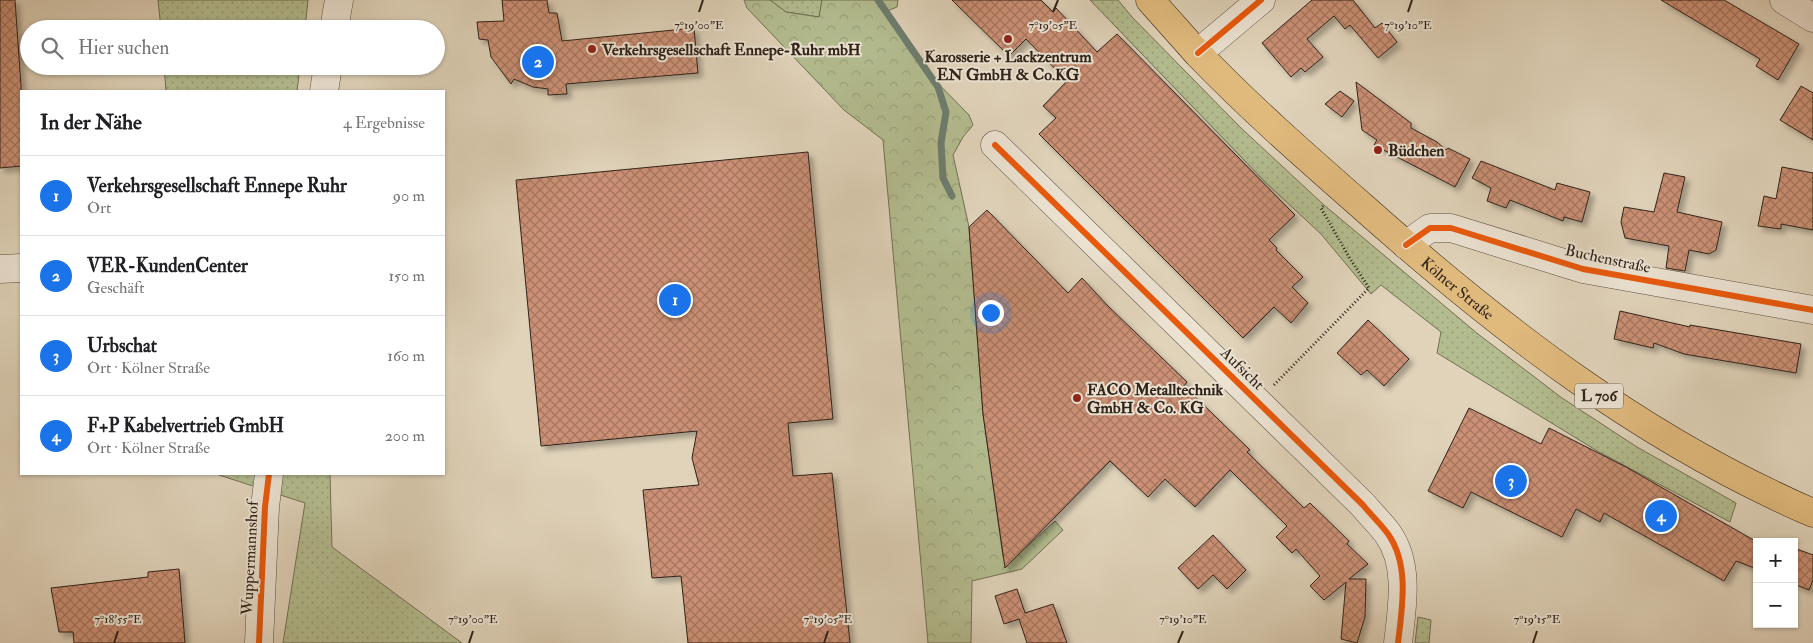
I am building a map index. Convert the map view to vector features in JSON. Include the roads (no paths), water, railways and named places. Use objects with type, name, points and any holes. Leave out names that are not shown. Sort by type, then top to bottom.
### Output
[{"type":"main road","name":"Kölner Straße","points":[[1150,0],[1198,53],[1288,140],[1406,245],[1472,300],[1603,399],[1723,471],[1813,513]]},
{"type":"street","points":[[335,20],[338,0]]},
{"type":"street","points":[[1198,53],[1262,0]]},
{"type":"street","points":[[1784,0],[1813,18]]},
{"type":"street","points":[[324,90],[327,75]]},
{"type":"street","name":"Aufsicht","points":[[995,145],[1258,401],[1363,505],[1389,535],[1401,559],[1402,604],[1398,643]]},
{"type":"street","name":"Buchenstraße","points":[[1406,245],[1430,228],[1451,228],[1583,269],[1813,310]]},
{"type":"street","points":[[0,269],[20,268]]},
{"type":"street","name":"Wuppermannshof","points":[[259,643],[265,507],[269,475]]},
{"type":"waterway","points":[[878,0],[938,87],[946,112],[941,143],[943,178],[952,196]]},
{"type":"place","name":"Karosserie + Lackzentrum EN GmbH & Co.KG","points":[[1008,39]]},
{"type":"place","name":"Verkehrsgesellschaft Ennepe-Ruhr mbH","points":[[592,49]]},
{"type":"place","name":"VER-KundenCenter","points":[[538,62]]},
{"type":"place","name":"Büdchen","points":[[1378,150]]},
{"type":"place","name":"Verkehrsgesellschaft Ennepe Ruhr","points":[[675,300]]},
{"type":"place","name":"FACO Metalltechnik GmbH & Co. KG","points":[[1077,398]]},
{"type":"place","name":"Urbschat","points":[[1511,481]]},
{"type":"place","name":"F+P Kabelvertrieb GmbH","points":[[1661,516]]}]
